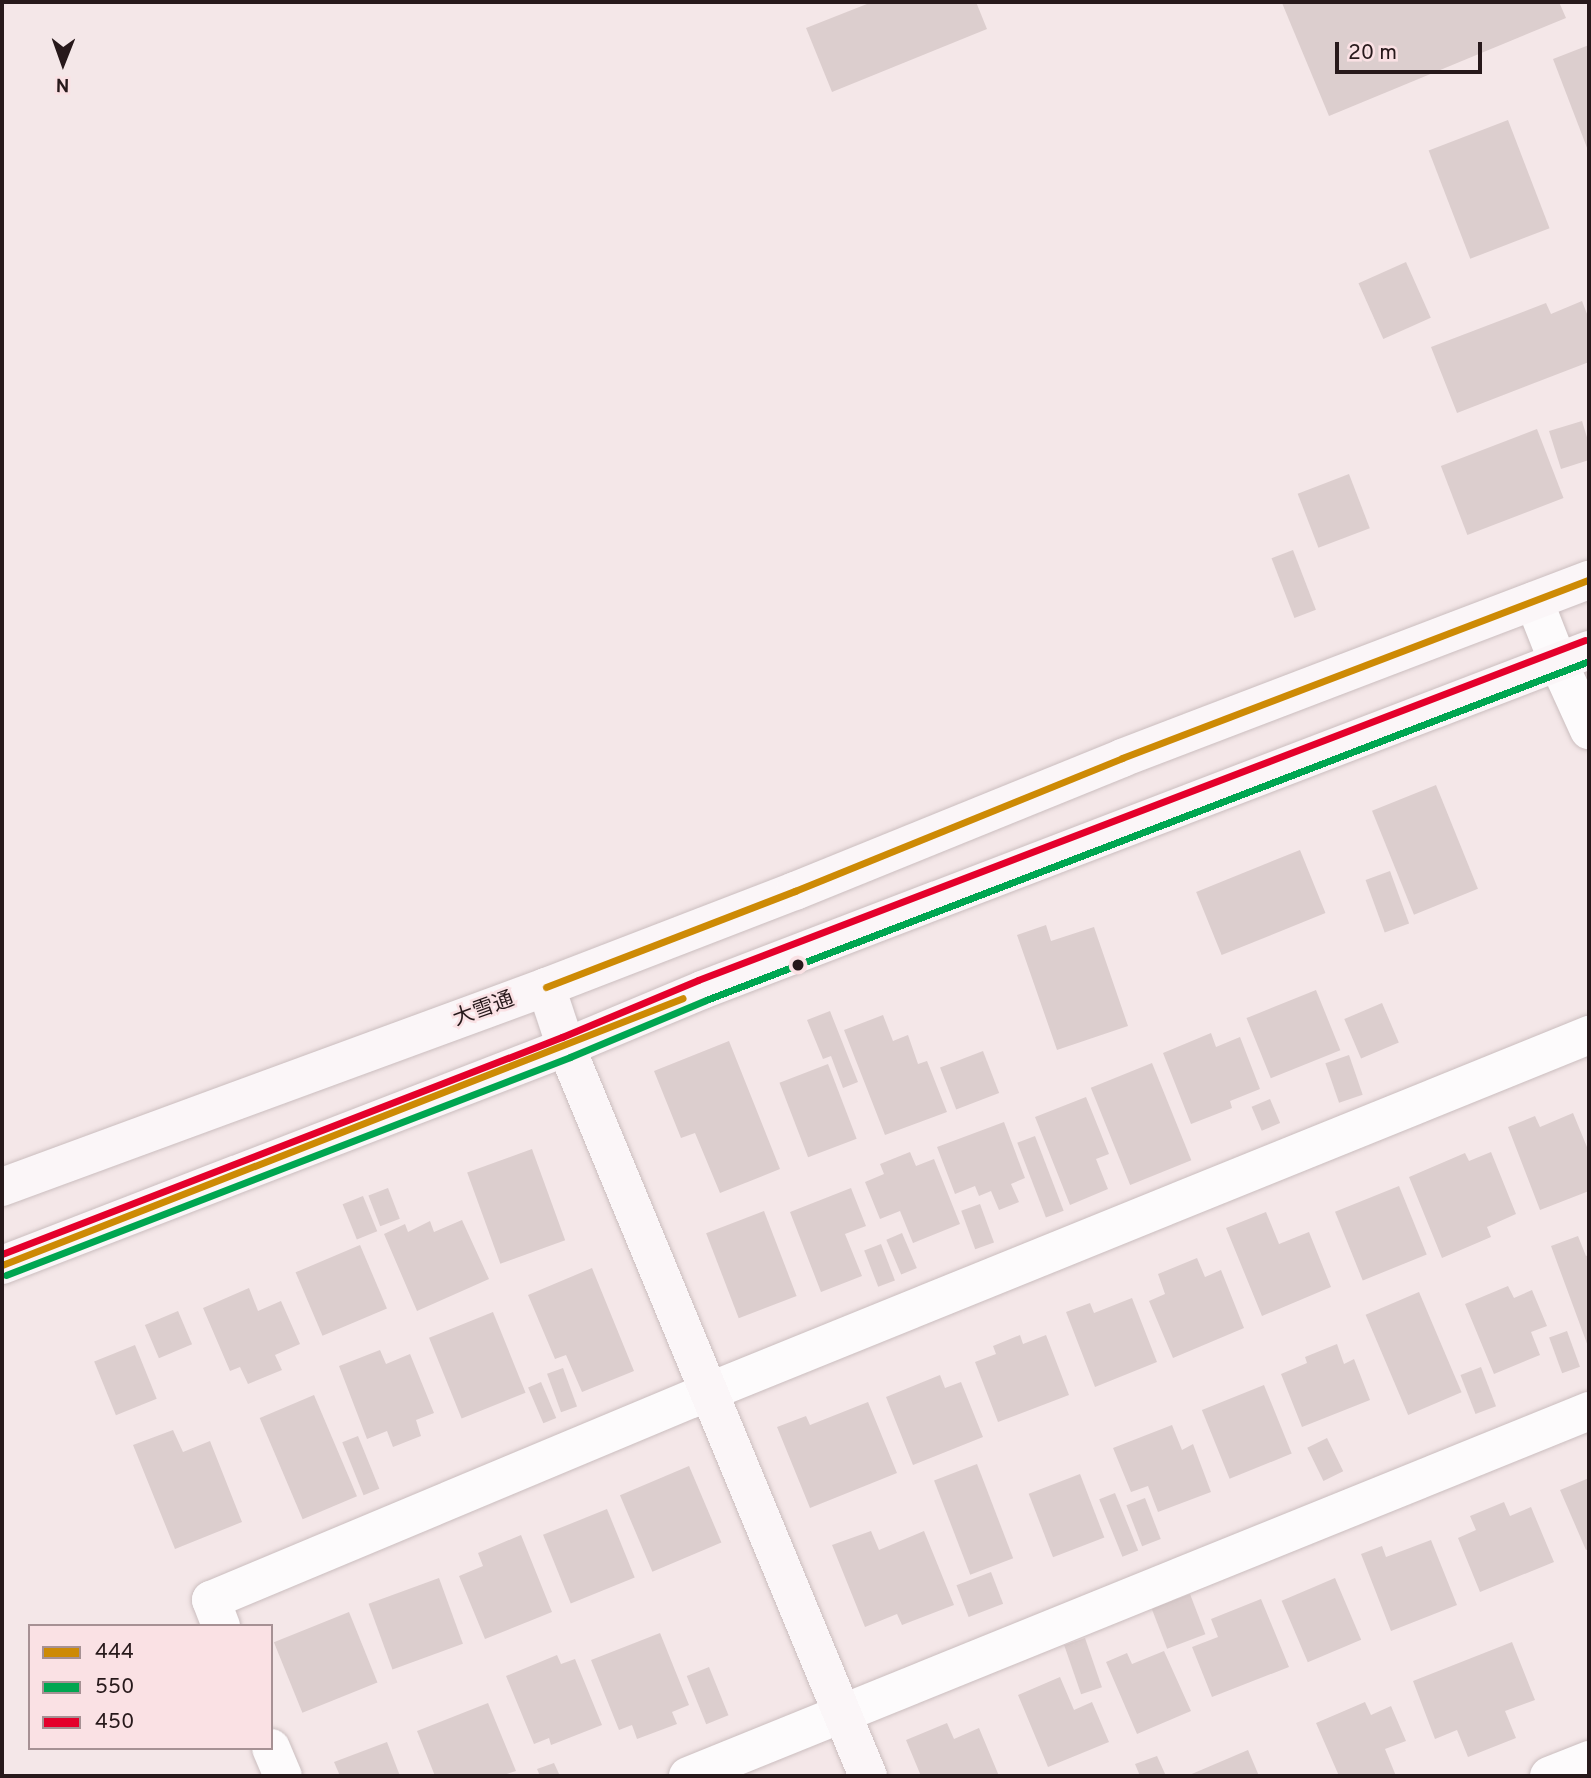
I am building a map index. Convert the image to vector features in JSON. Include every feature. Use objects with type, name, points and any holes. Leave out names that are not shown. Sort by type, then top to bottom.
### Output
[{"type":"street","name":"大雪通","points":[[2,1186],[546,987],[795,891],[1122,758],[1589,580]]},
{"type":"street","points":[[1534,601],[1573,656],[1589,730]]},
{"type":"street","points":[[2,1265],[566,1047],[702,990],[1573,656]]},
{"type":"street","points":[[546,987],[566,1047],[584,1084],[708,1392],[868,1776]]},
{"type":"street","points":[[220,1624],[211,1600],[708,1392],[1589,1035]]},
{"type":"street","points":[[688,1776],[1589,1411]]},
{"type":"street","points":[[272,1750],[283,1776]]},
{"type":"street","points":[[1549,1776],[1589,1760]]},
{"type":"building","points":[[872,2],[976,2],[987,29],[832,92],[806,28]]},
{"type":"building","points":[[1559,2],[1566,18],[1329,116],[1282,3]]},
{"type":"building","points":[[1589,45],[1589,153],[1553,59]]},
{"type":"building","points":[[1508,120],[1550,228],[1470,259],[1429,150]]},
{"type":"building","points":[[1406,262],[1431,318],[1383,339],[1358,283]]},
{"type":"building","points":[[1582,301],[1589,319],[1589,362],[1457,413],[1431,347],[1546,303],[1551,314]]},
{"type":"building","points":[[1582,421],[1589,444],[1589,460],[1561,469],[1549,431]]},
{"type":"building","points":[[1537,429],[1564,498],[1467,535],[1441,466]]},
{"type":"building","points":[[1349,474],[1370,528],[1318,548],[1298,494]]},
{"type":"building","points":[[1293,550],[1316,610],[1294,618],[1272,558]]},
{"type":"building","points":[[1436,785],[1478,889],[1414,915],[1372,811]]},
{"type":"building","points":[[1300,850],[1325,913],[1222,955],[1196,892]]},
{"type":"building","points":[[1390,871],[1409,924],[1385,933],[1366,880]]},
{"type":"building","points":[[1046,925],[1051,941],[1094,927],[1128,1026],[1057,1050],[1017,935]]},
{"type":"building","points":[[1316,990],[1340,1050],[1271,1078],[1246,1018]]},
{"type":"building","points":[[1382,1003],[1399,1043],[1361,1059],[1344,1019]]},
{"type":"building","points":[[830,1011],[858,1082],[843,1088],[831,1056],[823,1059],[807,1020]]},
{"type":"building","points":[[883,1015],[893,1041],[908,1035],[918,1064],[927,1061],[947,1112],[885,1135],[844,1030]]},
{"type":"building","points":[[1211,1033],[1216,1047],[1240,1037],[1260,1089],[1230,1101],[1232,1108],[1191,1124],[1163,1053]]},
{"type":"building","points":[[729,1041],[780,1169],[720,1193],[695,1133],[681,1138],[654,1071]]},
{"type":"building","points":[[983,1051],[999,1093],[956,1109],[940,1067]]},
{"type":"building","points":[[1349,1055],[1363,1095],[1339,1103],[1325,1063]]},
{"type":"building","points":[[1152,1063],[1191,1160],[1130,1185],[1091,1088]]},
{"type":"building","points":[[828,1064],[857,1139],[808,1157],[779,1083]]},
{"type":"building","points":[[1086,1097],[1109,1154],[1096,1159],[1108,1189],[1070,1205],[1035,1117]]},
{"type":"building","points":[[1270,1099],[1280,1123],[1262,1131],[1252,1107]]},
{"type":"building","points":[[1573,1113],[1589,1152],[1589,1191],[1540,1210],[1508,1127],[1535,1116],[1540,1127]]},
{"type":"building","points":[[1004,1122],[1025,1178],[1011,1184],[1019,1202],[999,1210],[991,1191],[979,1196],[975,1186],[955,1194],[937,1147]]},
{"type":"building","points":[[1035,1136],[1064,1211],[1046,1217],[1017,1143]]},
{"type":"building","points":[[532,1149],[565,1240],[500,1264],[467,1173]]},
{"type":"building","points":[[910,1152],[916,1166],[934,1159],[960,1224],[913,1243],[900,1211],[880,1219],[865,1182],[884,1174],[880,1164]]},
{"type":"building","points":[[1491,1152],[1516,1214],[1487,1227],[1491,1237],[1442,1258],[1409,1177],[1465,1153],[1469,1161]]},
{"type":"building","points":[[1399,1186],[1427,1255],[1363,1280],[1335,1212]]},
{"type":"building","points":[[388,1188],[400,1219],[380,1226],[368,1196]]},
{"type":"building","points":[[851,1188],[866,1226],[845,1234],[862,1276],[821,1292],[790,1212]]},
{"type":"building","points":[[363,1196],[377,1231],[357,1239],[343,1204]]},
{"type":"building","points":[[980,1204],[994,1243],[975,1249],[961,1211]]},
{"type":"building","points":[[764,1211],[797,1296],[739,1318],[706,1233]]},
{"type":"building","points":[[1266,1212],[1279,1244],[1309,1232],[1331,1287],[1262,1316],[1226,1228]]},
{"type":"building","points":[[462,1220],[489,1279],[417,1311],[384,1234],[405,1224],[408,1232],[430,1221],[434,1232]]},
{"type":"building","points":[[902,1233],[917,1268],[901,1275],[886,1240]]},
{"type":"building","points":[[1578,1236],[1586,1256],[1589,1255],[1589,1349],[1551,1246]]},
{"type":"building","points":[[881,1244],[895,1280],[878,1287],[864,1250]]},
{"type":"building","points":[[360,1245],[387,1309],[323,1336],[296,1272]]},
{"type":"building","points":[[1197,1258],[1205,1277],[1221,1270],[1244,1328],[1173,1358],[1149,1301],[1165,1294],[1158,1274]]},
{"type":"building","points":[[592,1268],[634,1371],[582,1392],[566,1355],[555,1359],[528,1295]]},
{"type":"building","points":[[1508,1286],[1514,1298],[1532,1290],[1547,1326],[1531,1332],[1540,1355],[1494,1374],[1465,1304]]},
{"type":"building","points":[[249,1288],[258,1311],[281,1301],[300,1344],[275,1355],[282,1370],[248,1384],[240,1367],[230,1371],[203,1308]]},
{"type":"building","points":[[1419,1292],[1462,1392],[1408,1415],[1366,1315]]},
{"type":"building","points":[[1132,1298],[1157,1362],[1095,1387],[1066,1312],[1090,1303],[1094,1313]]},
{"type":"building","points":[[178,1311],[192,1344],[159,1358],[145,1325]]},
{"type":"building","points":[[493,1312],[526,1393],[462,1419],[429,1338]]},
{"type":"building","points":[[1567,1331],[1580,1367],[1562,1373],[1549,1337]]},
{"type":"building","points":[[1020,1335],[1023,1344],[1046,1335],[1069,1395],[998,1422],[975,1362],[996,1354],[993,1346]]},
{"type":"building","points":[[1337,1344],[1344,1364],[1354,1359],[1370,1400],[1302,1427],[1281,1374],[1307,1363],[1305,1357]]},
{"type":"building","points":[[135,1345],[157,1399],[116,1415],[94,1361]]},
{"type":"building","points":[[380,1350],[386,1364],[410,1354],[434,1413],[416,1420],[421,1436],[393,1447],[387,1431],[367,1439],[339,1366]]},
{"type":"building","points":[[1481,1367],[1496,1406],[1476,1414],[1460,1375]]},
{"type":"building","points":[[563,1368],[577,1407],[561,1412],[547,1374]]},
{"type":"building","points":[[940,1375],[945,1388],[961,1382],[983,1437],[913,1465],[886,1397]]},
{"type":"building","points":[[541,1382],[556,1418],[543,1423],[528,1387]]},
{"type":"building","points":[[1264,1385],[1292,1454],[1230,1479],[1202,1410]]},
{"type":"building","points":[[314,1395],[357,1496],[303,1519],[260,1418]]},
{"type":"building","points":[[868,1402],[897,1473],[810,1508],[777,1427],[806,1416],[810,1425]]},
{"type":"building","points":[[1172,1425],[1182,1450],[1193,1444],[1211,1492],[1158,1512],[1148,1486],[1131,1492],[1113,1448]]},
{"type":"building","points":[[173,1430],[183,1452],[210,1441],[242,1522],[175,1549],[133,1445]]},
{"type":"building","points":[[358,1436],[379,1489],[364,1495],[342,1442]]},
{"type":"building","points":[[1327,1438],[1343,1471],[1323,1481],[1307,1448]]},
{"type":"building","points":[[977,1464],[1013,1558],[970,1575],[934,1480]]},
{"type":"building","points":[[689,1466],[721,1542],[652,1572],[620,1495]]},
{"type":"building","points":[[1080,1474],[1104,1537],[1053,1557],[1029,1494]]},
{"type":"building","points":[[1589,1478],[1589,1549],[1586,1550],[1560,1490]]},
{"type":"building","points":[[1115,1493],[1138,1550],[1122,1557],[1099,1499]]},
{"type":"building","points":[[1145,1498],[1161,1539],[1142,1546],[1126,1505]]},
{"type":"building","points":[[1504,1502],[1510,1516],[1531,1507],[1554,1562],[1480,1592],[1458,1538],[1476,1530],[1470,1516]]},
{"type":"building","points":[[607,1509],[635,1578],[571,1603],[543,1535]]},
{"type":"building","points":[[871,1531],[879,1550],[924,1531],[954,1605],[902,1625],[897,1614],[865,1627],[832,1545]]},
{"type":"building","points":[[521,1535],[552,1612],[485,1639],[459,1576],[483,1566],[478,1553]]},
{"type":"building","points":[[1431,1540],[1457,1605],[1391,1631],[1361,1554],[1382,1546],[1386,1557]]},
{"type":"building","points":[[991,1572],[1003,1604],[969,1617],[956,1585]]},
{"type":"building","points":[[439,1578],[463,1644],[392,1669],[369,1604]]},
{"type":"building","points":[[1335,1578],[1361,1640],[1308,1662],[1282,1601]]},
{"type":"building","points":[[1190,1594],[1205,1634],[1167,1649],[1152,1609]]},
{"type":"building","points":[[1261,1599],[1289,1667],[1212,1697],[1192,1647],[1218,1637],[1211,1619]]},
{"type":"building","points":[[349,1612],[377,1682],[302,1713],[274,1642]]},
{"type":"building","points":[[660,1633],[689,1705],[672,1712],[677,1724],[637,1739],[632,1725],[619,1730],[591,1660]]},
{"type":"building","points":[[1085,1638],[1102,1687],[1081,1694],[1064,1645]]},
{"type":"building","points":[[1512,1642],[1535,1700],[1505,1711],[1516,1738],[1468,1757],[1457,1730],[1435,1739],[1413,1681]]},
{"type":"building","points":[[1164,1651],[1191,1711],[1137,1734],[1106,1662],[1127,1653],[1132,1664]]},
{"type":"building","points":[[557,1655],[561,1664],[575,1659],[602,1725],[551,1745],[549,1738],[534,1744],[506,1676]]},
{"type":"building","points":[[709,1667],[728,1715],[706,1724],[687,1676]]},
{"type":"building","points":[[1060,1677],[1074,1710],[1092,1702],[1109,1742],[1048,1767],[1018,1695]]},
{"type":"building","points":[[1365,1702],[1371,1715],[1391,1706],[1406,1741],[1385,1749],[1396,1776],[1339,1776],[1316,1723]]},
{"type":"building","points":[[488,1703],[516,1771],[500,1776],[435,1776],[417,1731]]},
{"type":"building","points":[[947,1723],[954,1739],[979,1728],[999,1776],[921,1776],[906,1740]]},
{"type":"building","points":[[387,1742],[400,1776],[340,1776],[334,1762]]},
{"type":"building","points":[[1248,1750],[1259,1776],[1187,1776]]},
{"type":"building","points":[[1157,1756],[1166,1776],[1140,1776],[1135,1764]]},
{"type":"building","points":[[554,1763],[560,1776],[540,1776],[537,1769]]},
{"type":"transit line","name":"444","points":[[546,987],[795,891],[1122,758],[1589,580]]},
{"type":"transit line","name":"450","points":[[2,1254],[562,1037],[698,980],[1585,640]]},
{"type":"transit line","name":"550","points":[[6,1275],[570,1057],[706,1000],[1589,661]]},
{"type":"transit line","name":"444","points":[[2,1265],[683,998]]}]
